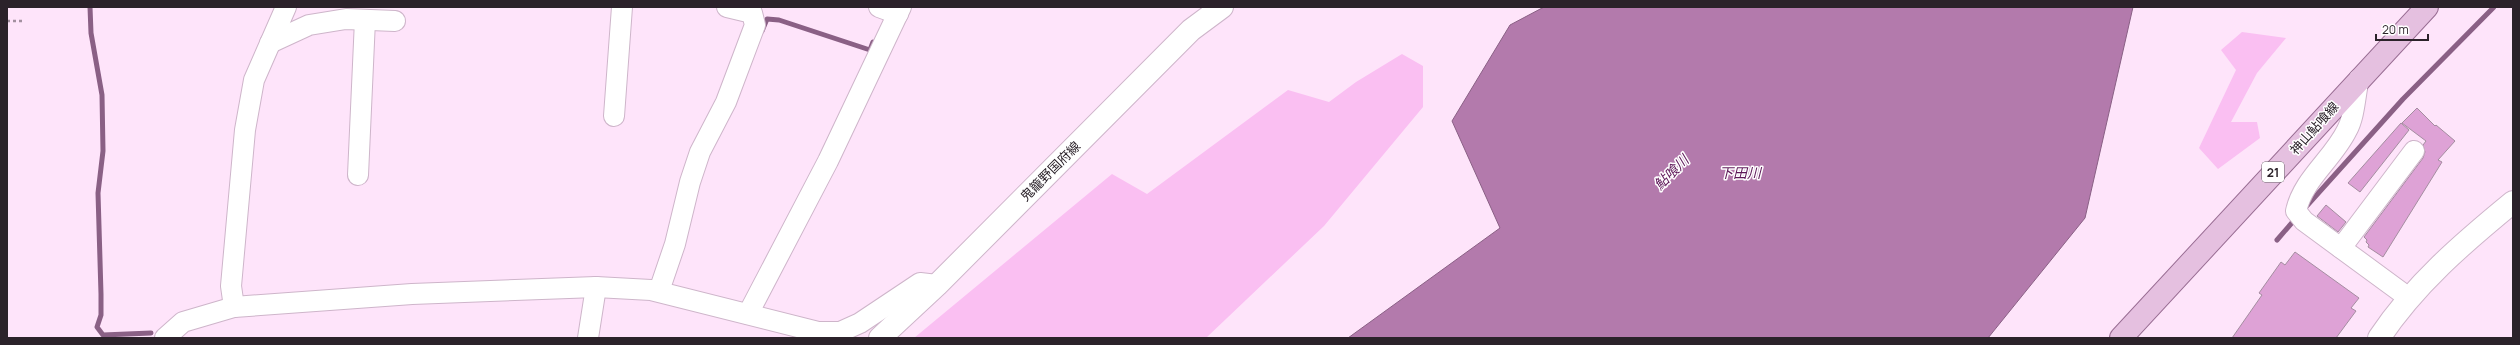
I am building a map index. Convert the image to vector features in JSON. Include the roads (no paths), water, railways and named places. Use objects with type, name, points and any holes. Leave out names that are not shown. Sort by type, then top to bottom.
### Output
[{"type":"main road","name":"鬼籠野国府線","points":[[880,338],[937,285],[1191,30],[1222,7]]},
{"type":"main road","name":"神山鮎喰線","points":[[2121,338],[2427,7]]},
{"type":"main road","points":[[2379,338],[2409,298],[2464,242],[2513,202]]},
{"type":"street","points":[[234,307],[231,286],[246,130],[254,80],[286,7]]},
{"type":"street","points":[[614,116],[622,7]]},
{"type":"street","points":[[659,291],[675,244],[690,182],[700,152],[726,102],[755,25],[752,12],[727,7]]},
{"type":"street","points":[[748,314],[828,161],[900,11],[879,7]]},
{"type":"street","points":[[270,43],[309,25],[380,17],[358,175]]},
{"type":"street","points":[[2359,79],[2348,130],[2312,178],[2298,202],[2300,216],[2409,298]]},
{"type":"street","points":[[2341,248],[2414,151]]},
{"type":"street","points":[[165,338],[183,322],[234,307],[412,294],[596,287],[659,291],[818,332],[840,332],[860,323],[920,283],[937,285]]},
{"type":"street","points":[[588,338],[596,287]]},
{"type":"water","name":"下田川","points":[[1544,7],[2133,7],[2085,218],[1988,338],[1348,338],[1500,228],[1452,121],[1510,25]]},
{"type":"waterway","points":[[90,7],[91,33],[102,95],[103,151],[98,193],[101,315],[97,327],[103,335],[151,333]]},
{"type":"waterway","points":[[2304,209],[2403,99],[2494,7]]},
{"type":"waterway","points":[[762,31],[767,19],[779,20],[870,50],[873,42]]},
{"type":"waterway","points":[[2277,240],[2296,218]]},
{"type":"water label","name":"鮎喰川","points":[[1671,172]]}]
